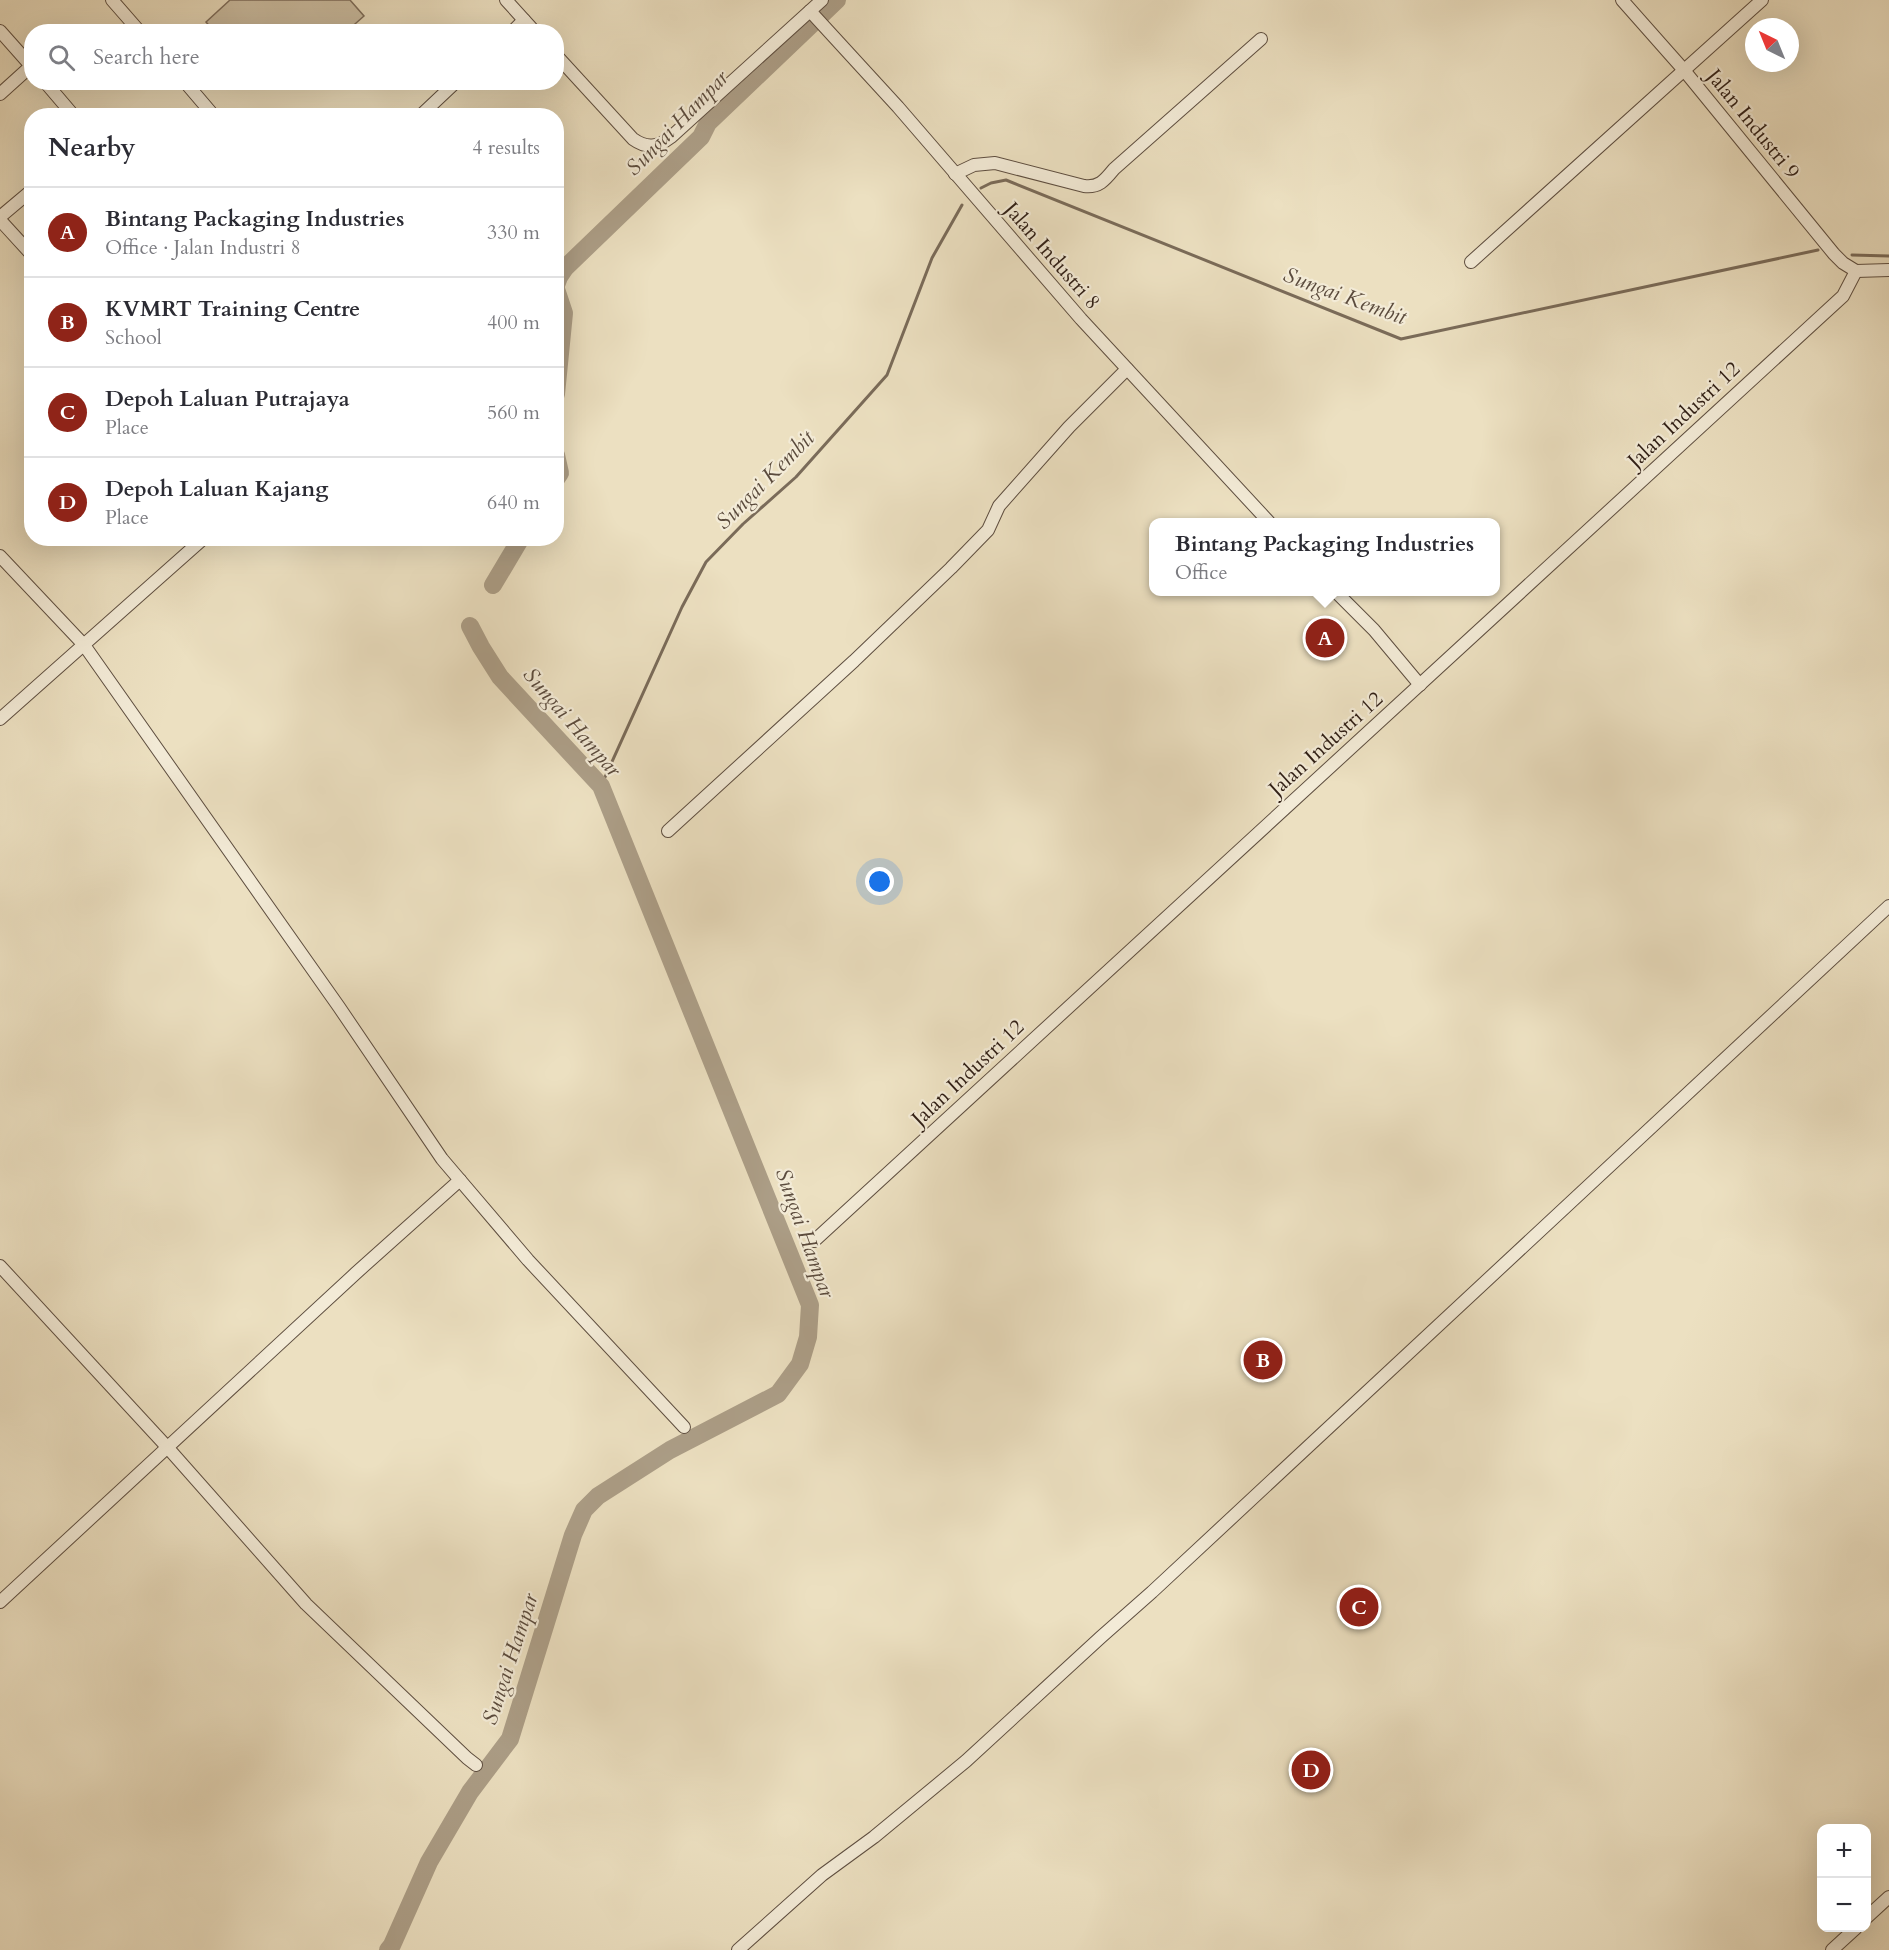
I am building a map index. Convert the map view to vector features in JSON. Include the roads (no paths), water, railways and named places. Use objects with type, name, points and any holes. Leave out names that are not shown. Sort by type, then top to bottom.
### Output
[{"type":"street","points":[[112,0],[133,24]]},
{"type":"street","points":[[506,0],[528,24]]},
{"type":"street","points":[[564,64],[638,143],[650,146],[660,144],[671,137],[822,0]]},
{"type":"street","name":"Jalan Industri 9","points":[[1622,0],[1683,69],[1834,254],[1856,271]]},
{"type":"street","points":[[1471,262],[1762,0]]},
{"type":"street","name":"Jalan Industri 8","points":[[811,12],[898,107],[1065,301],[1265,518]]},
{"type":"street","points":[[521,24],[525,20]]},
{"type":"street","points":[[0,31],[24,59]]},
{"type":"street","points":[[955,174],[974,165],[995,163],[1084,186],[1100,184],[1261,39]]},
{"type":"street","points":[[0,94],[24,73]]},
{"type":"street","points":[[52,90],[67,108]]},
{"type":"street","points":[[192,90],[207,108]]},
{"type":"street","points":[[428,108],[448,90]]},
{"type":"street","points":[[24,197],[0,219],[24,246]]},
{"type":"street","points":[[1856,271],[1889,270]]},
{"type":"street","name":"Jalan Industri 12","points":[[814,1240],[1843,296],[1856,271]]},
{"type":"street","points":[[668,831],[854,661],[988,530],[999,506],[1070,427],[1127,369]]},
{"type":"street","points":[[0,719],[195,546]]},
{"type":"street","points":[[0,556],[84,645],[335,1001],[442,1159],[528,1260],[684,1427]]},
{"type":"street","points":[[1341,596],[1374,630],[1420,685]]},
{"type":"street","points":[[738,1950],[822,1875],[874,1837],[966,1761],[1186,1560],[1889,906]]},
{"type":"street","points":[[0,1602],[460,1180]]},
{"type":"street","points":[[0,1266],[168,1448],[306,1604],[476,1765]]},
{"type":"street","points":[[1871,1913],[1889,1897]]},
{"type":"street","points":[[1832,1950],[1852,1932]]},
{"type":"waterway","name":"Sungai Hampar","points":[[564,270],[701,137],[708,123],[837,0]]},
{"type":"waterway","name":"Sungai Kembit","points":[[981,188],[1006,180],[1401,339],[1818,250]]},
{"type":"waterway","name":"Sungai Kembit","points":[[601,786],[682,607],[706,562],[743,524],[796,477],[887,375],[932,258],[962,205]]},
{"type":"waterway","name":"Sungai Kembit","points":[[1852,255],[1889,256]]},
{"type":"waterway","name":"Sungai Hampar","points":[[493,585],[516,546]]},
{"type":"waterway","name":"Sungai Hampar","points":[[388,1950],[429,1862],[470,1792],[510,1739],[573,1535],[584,1510],[598,1496],[670,1450],[778,1394],[800,1364],[808,1337],[810,1305],[601,786],[500,677],[470,626]]},
{"type":"place","name":"Bintang Packaging Industries","points":[[1325,638]]},
{"type":"place","name":"KVMRT Training Centre","points":[[1263,1360]]},
{"type":"place","name":"Depoh Laluan Putrajaya","points":[[1359,1607]]},
{"type":"place","name":"Depoh Laluan Kajang","points":[[1311,1770]]}]
